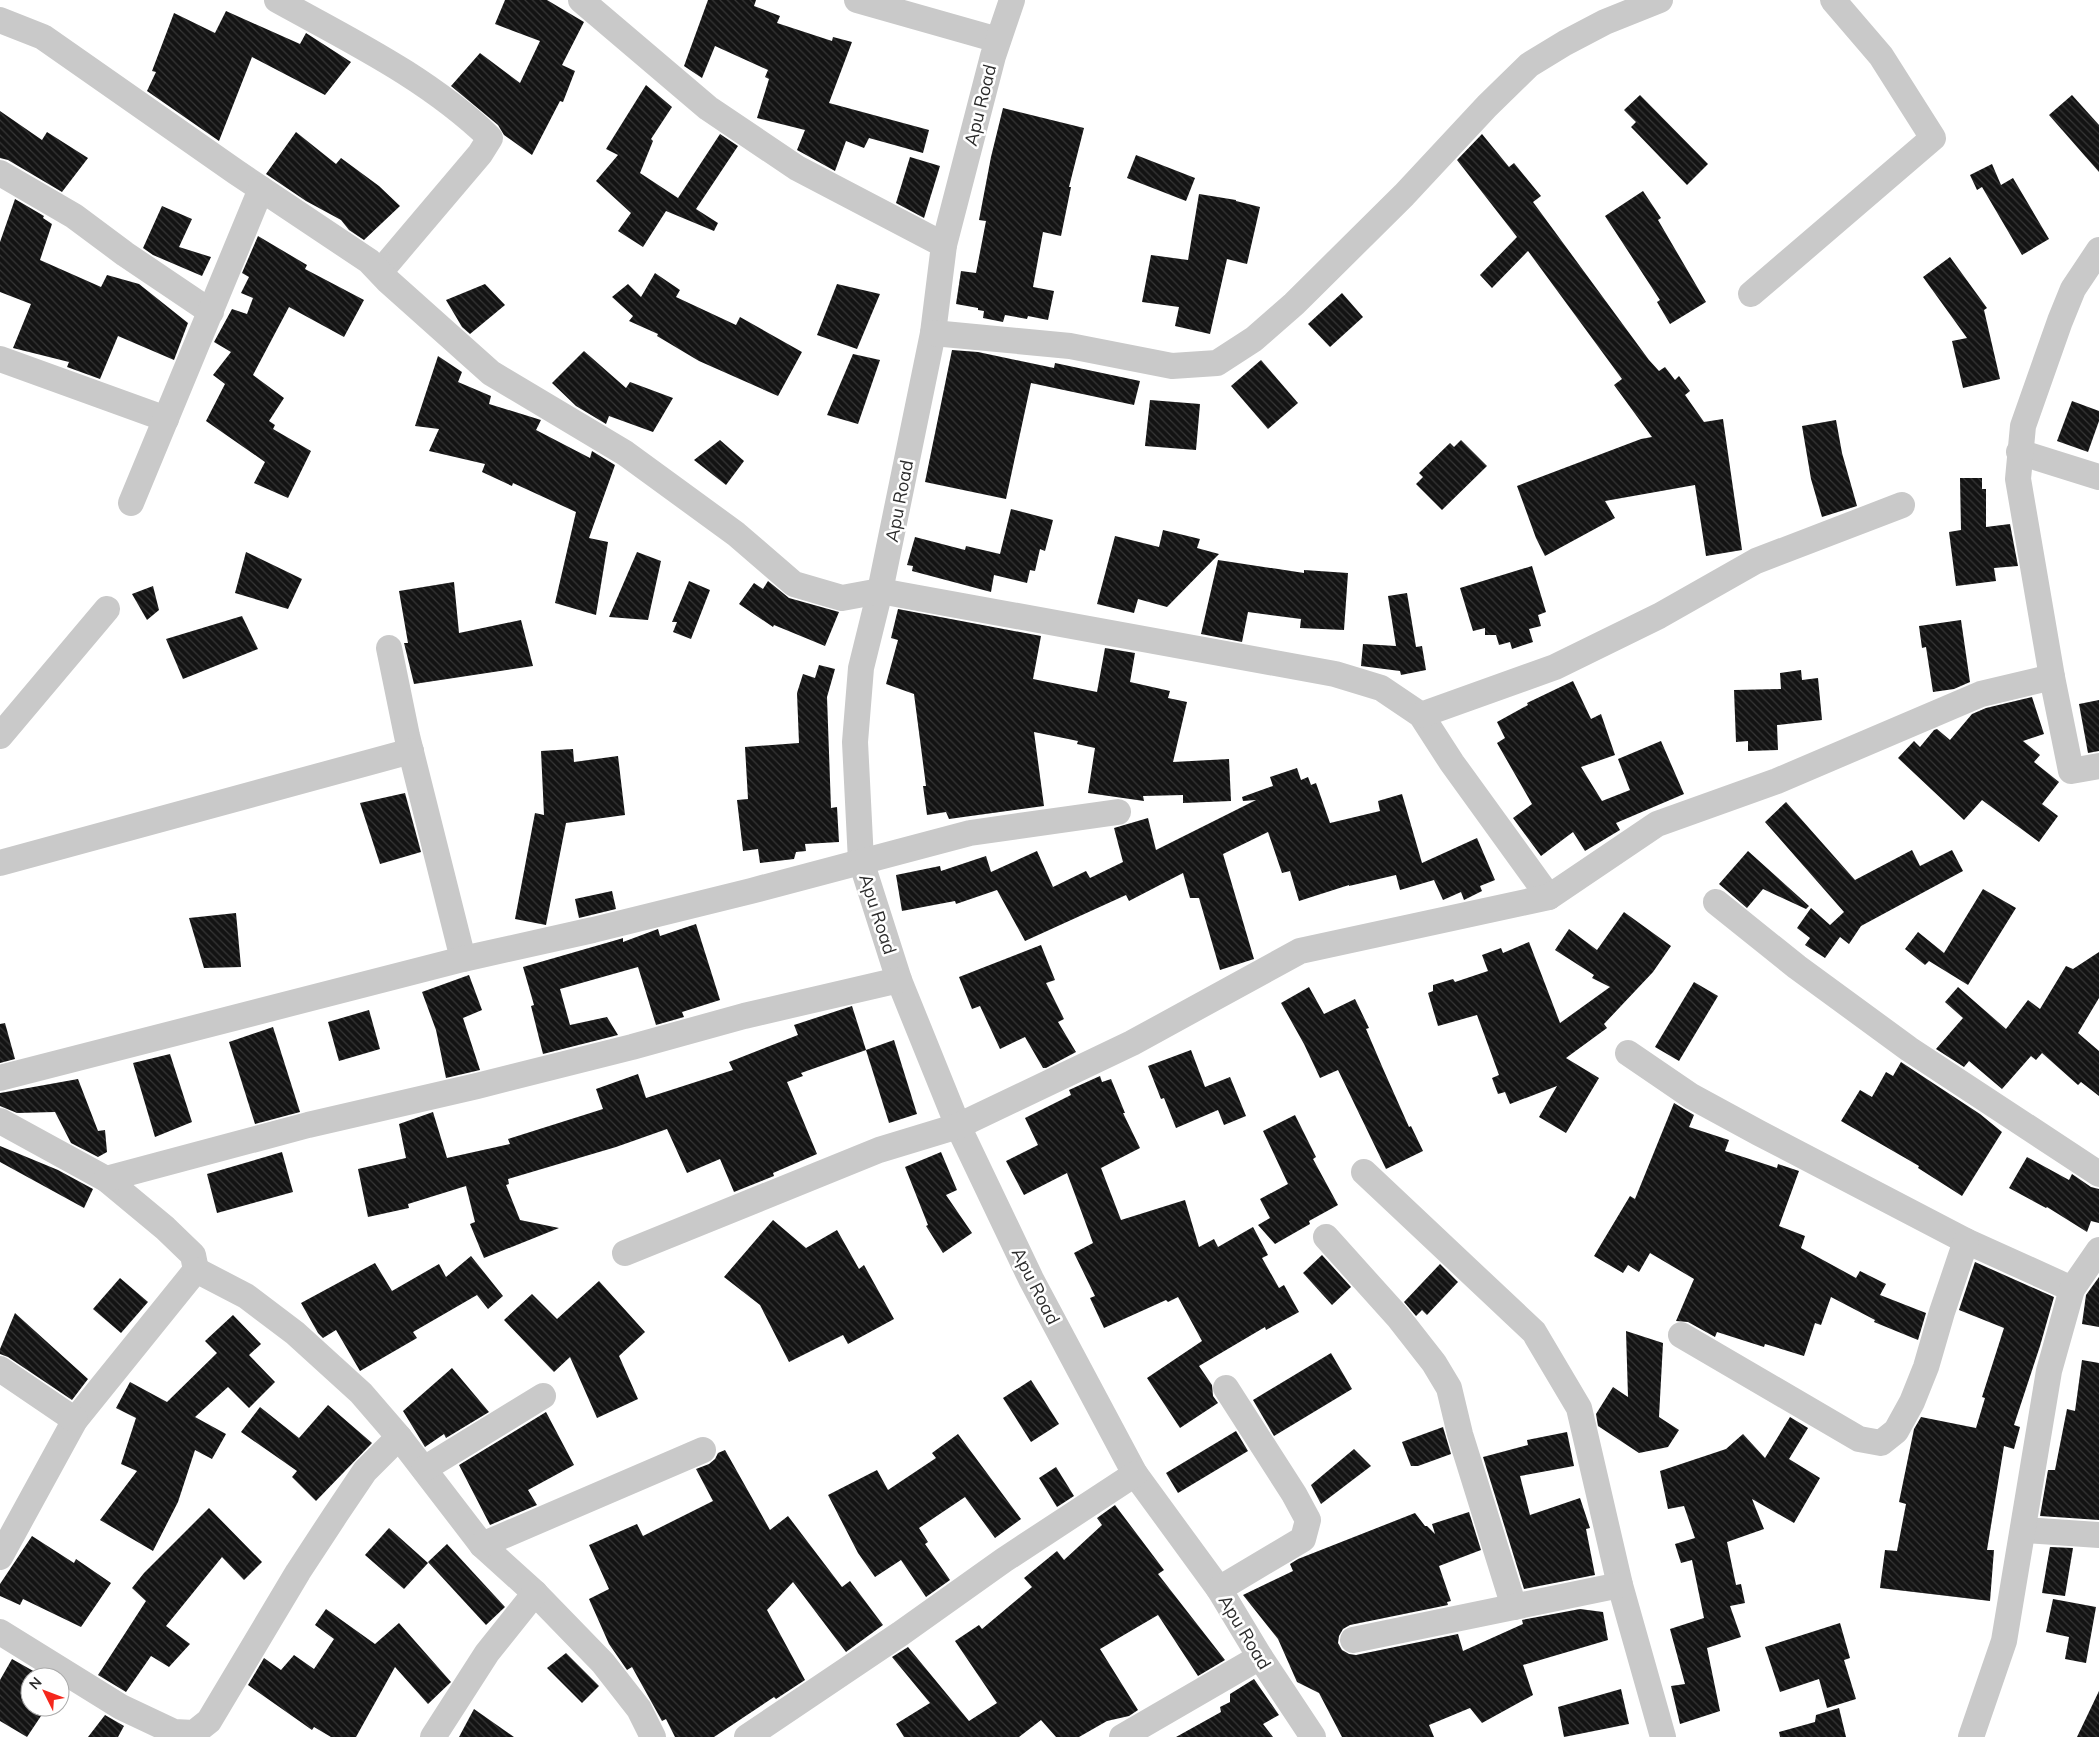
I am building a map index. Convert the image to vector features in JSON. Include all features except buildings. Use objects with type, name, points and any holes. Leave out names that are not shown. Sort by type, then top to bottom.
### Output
[{"type":"street","points":[[278,0],[416,78],[468,116],[490,138],[480,154],[380,272]]},
{"type":"street","points":[[581,0],[708,108],[788,162],[944,245]]},
{"type":"street","points":[[857,0],[998,40]]},
{"type":"street","name":"Apu Road","points":[[1012,0],[998,40],[944,245],[933,332],[880,591],[861,668],[854,742],[861,861],[899,980],[958,1126],[1031,1279],[1135,1474],[1219,1589],[1260,1657],[1313,1737]]},
{"type":"street","points":[[933,332],[1070,346],[1172,366],[1217,363],[1254,339],[1294,304],[1404,195],[1487,106],[1529,66],[1565,43],[1605,22],[1660,0]]},
{"type":"street","points":[[1751,294],[1933,138],[1881,56],[1833,0]]},
{"type":"street","points":[[0,20],[43,36],[261,189],[369,261],[491,373],[625,453],[736,534],[794,584],[842,598],[880,591],[1335,674],[1381,688],[1421,715],[1452,763],[1549,897]]},
{"type":"street","points":[[0,173],[74,216],[125,254],[211,312]]},
{"type":"street","points":[[131,503],[261,189]]},
{"type":"street","points":[[2099,250],[2073,290],[2060,321],[2023,426],[2019,452],[2018,479],[2052,677],[2071,771],[2099,766]]},
{"type":"street","points":[[0,359],[166,420]]},
{"type":"street","points":[[2019,452],[2099,477]]},
{"type":"street","points":[[1421,715],[1555,667],[1659,616],[1756,561],[1902,505]]},
{"type":"street","points":[[0,736],[108,609]]},
{"type":"street","points":[[389,648],[411,751],[463,959]]},
{"type":"street","points":[[625,1253],[879,1150],[958,1126],[1132,1043],[1300,951],[1549,897],[1657,824],[1777,781],[1981,694],[2052,677]]},
{"type":"street","points":[[0,863],[411,751]]},
{"type":"street","points":[[0,1078],[463,959],[611,925],[970,833],[1118,812]]},
{"type":"street","points":[[1716,902],[1797,966],[1909,1049],[2099,1174]]},
{"type":"street","points":[[106,1179],[308,1125],[632,1047],[744,1016],[899,980]]},
{"type":"street","points":[[1628,1053],[1691,1096],[1966,1241],[2072,1289]]},
{"type":"street","points":[[0,1121],[106,1179],[165,1228],[193,1255],[196,1270]]},
{"type":"street","points":[[1364,1172],[1534,1332],[1579,1408],[1620,1585],[1663,1737]]},
{"type":"street","points":[[1326,1237],[1398,1317],[1434,1363],[1449,1388],[1460,1434],[1514,1607]]},
{"type":"street","points":[[1681,1335],[1859,1439],[1881,1443],[1896,1431],[1912,1402],[1926,1368],[1942,1312],[1966,1241]]},
{"type":"street","points":[[1971,1737],[2004,1641],[2024,1530],[2049,1370],[2072,1289],[2099,1250]]},
{"type":"street","points":[[0,1557],[75,1420],[196,1270]]},
{"type":"street","points":[[196,1270],[246,1296],[295,1333],[361,1393],[399,1437],[482,1545],[535,1593],[603,1663],[639,1709],[653,1737]]},
{"type":"street","points":[[0,1369],[75,1420]]},
{"type":"street","points":[[1219,1589],[1303,1539],[1308,1520],[1294,1494],[1226,1388]]},
{"type":"street","points":[[424,1469],[543,1396]]},
{"type":"street","points":[[0,1632],[121,1707],[174,1732],[194,1733],[209,1721],[298,1572],[365,1471],[399,1437]]},
{"type":"street","points":[[482,1545],[703,1450]]},
{"type":"street","points":[[747,1737],[900,1634],[1004,1560],[1135,1474]]},
{"type":"street","points":[[2024,1530],[2099,1535]]},
{"type":"street","points":[[1353,1640],[1620,1585]]},
{"type":"street","points":[[432,1737],[488,1654],[535,1593]]},
{"type":"street","points":[[1122,1737],[1260,1657]]}]
